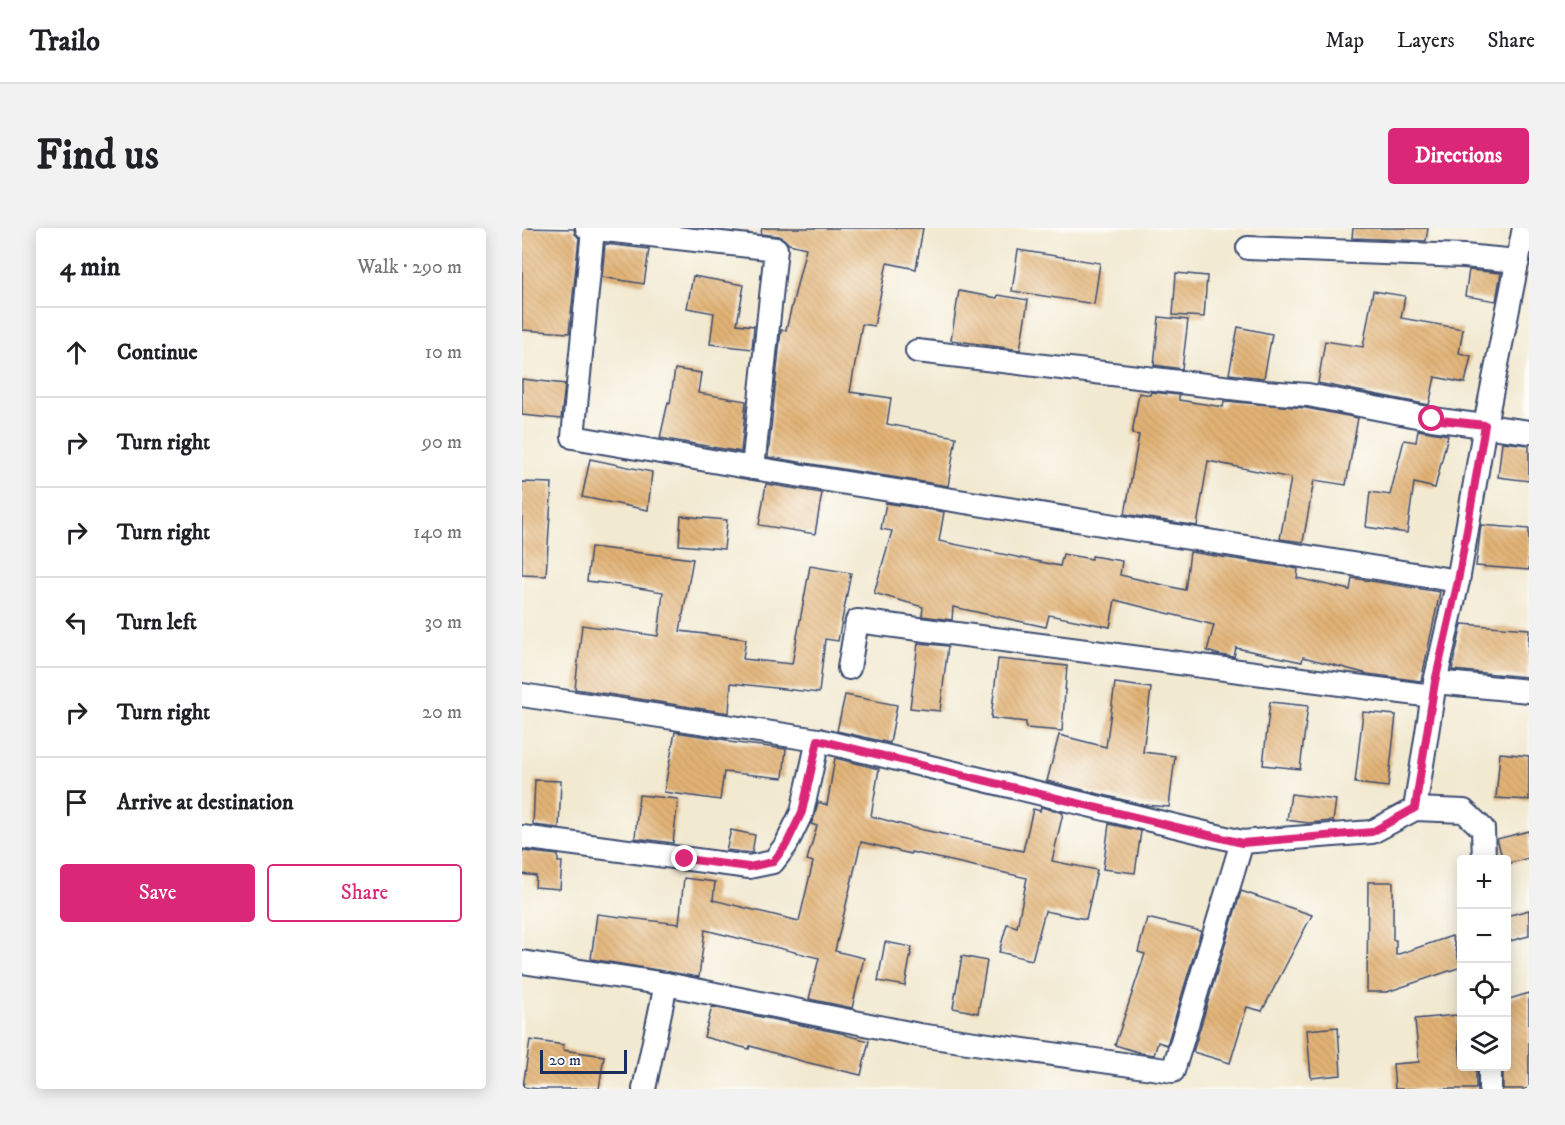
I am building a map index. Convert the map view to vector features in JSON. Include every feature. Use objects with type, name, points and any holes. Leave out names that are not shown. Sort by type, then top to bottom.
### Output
[{"type":"street","points":[[753,468],[776,249],[590,228],[573,437],[753,468],[1458,581]]},
{"type":"street","points":[[1415,808],[1433,689],[1458,581],[1485,425],[1524,228]]},
{"type":"street","points":[[1248,248],[1464,256],[1518,261]]},
{"type":"street","points":[[917,351],[1265,392],[1308,395],[1432,419],[1529,432]]},
{"type":"street","points":[[849,668],[857,621],[1433,689],[1529,691]]},
{"type":"street","points":[[522,695],[818,740],[1242,843],[1372,832],[1415,808],[1464,811],[1483,829],[1484,855]]},
{"type":"street","points":[[522,837],[749,867],[773,862],[786,845],[802,812],[818,740]]},
{"type":"street","points":[[522,962],[666,984],[919,1035],[1178,1080],[1242,843]]},
{"type":"street","points":[[644,1089],[666,984]]},
{"type":"street","points":[[1490,1071],[1490,1089]]},
{"type":"building","points":[[522,228],[574,229],[579,238],[569,333],[522,330]]},
{"type":"building","points":[[762,228],[923,228],[916,269],[887,263],[874,326],[862,324],[850,392],[891,398],[887,424],[956,437],[948,486],[768,457],[781,330],[786,330],[806,248],[789,244],[778,236],[761,234]]},
{"type":"building","points":[[1353,228],[1428,228],[1426,241],[1352,238]]},
{"type":"building","points":[[605,244],[649,249],[644,284],[602,277]]},
{"type":"building","points":[[1018,250],[1100,263],[1094,304],[1012,291]]},
{"type":"building","points":[[1469,270],[1501,273],[1496,301],[1465,296]]},
{"type":"building","points":[[1176,273],[1207,276],[1204,317],[1173,315]]},
{"type":"building","points":[[693,276],[744,285],[737,324],[754,326],[752,349],[710,344],[714,313],[687,308]]},
{"type":"building","points":[[959,291],[997,298],[998,295],[1028,300],[1020,350],[951,340]]},
{"type":"building","points":[[1373,291],[1405,296],[1401,318],[1463,329],[1459,353],[1471,356],[1465,383],[1435,377],[1429,405],[1318,383],[1325,341],[1363,347]]},
{"type":"building","points":[[1159,317],[1188,320],[1182,369],[1154,365]]},
{"type":"building","points":[[1238,327],[1272,334],[1264,378],[1229,374]]},
{"type":"building","points":[[675,369],[701,373],[698,393],[746,401],[741,452],[660,438],[668,402],[670,403]]},
{"type":"building","points":[[522,379],[565,384],[561,419],[522,415]]},
{"type":"building","points":[[1151,392],[1179,395],[1179,400],[1223,407],[1224,401],[1306,408],[1358,418],[1346,485],[1314,480],[1303,542],[1280,539],[1291,478],[1208,461],[1197,526],[1125,514],[1139,435],[1132,434],[1139,393],[1150,395]]},
{"type":"building","points":[[1418,430],[1448,435],[1435,488],[1414,483],[1407,533],[1366,527],[1370,492],[1390,495],[1404,440],[1416,442]]},
{"type":"building","points":[[1502,442],[1529,445],[1529,481],[1498,477]]},
{"type":"building","points":[[590,459],[652,472],[648,510],[582,497]]},
{"type":"building","points":[[522,482],[552,483],[546,576],[522,575]]},
{"type":"building","points":[[766,484],[822,493],[815,534],[759,525]]},
{"type":"building","points":[[886,503],[944,512],[939,541],[1060,566],[1063,554],[1122,561],[1120,575],[1185,590],[1190,552],[1298,569],[1297,578],[1350,590],[1352,578],[1440,592],[1421,681],[1368,674],[1303,657],[1302,662],[1236,648],[1234,657],[1220,655],[1207,651],[1214,625],[1115,600],[1110,627],[1049,615],[1046,627],[953,607],[952,620],[922,616],[923,607],[874,593],[892,531],[881,529]]},
{"type":"building","points":[[681,516],[727,520],[724,549],[679,545]]},
{"type":"building","points":[[1481,525],[1529,529],[1529,570],[1476,566]]},
{"type":"building","points":[[591,547],[693,559],[680,631],[746,639],[743,659],[792,664],[810,566],[851,573],[838,641],[825,639],[819,693],[731,683],[729,713],[575,689],[582,625],[658,636],[663,592],[587,581]]},
{"type":"building","points":[[1462,624],[1529,629],[1527,677],[1452,670]]},
{"type":"building","points":[[918,643],[948,646],[940,711],[910,708]]},
{"type":"building","points":[[998,659],[1067,666],[1062,731],[1026,728],[1026,722],[991,718]]},
{"type":"building","points":[[1115,683],[1151,688],[1143,752],[1175,756],[1169,807],[1144,805],[1047,781],[1059,735],[1106,747]]},
{"type":"building","points":[[845,695],[897,705],[890,743],[837,731]]},
{"type":"building","points":[[1270,702],[1308,706],[1300,769],[1263,765]]},
{"type":"building","points":[[1363,712],[1396,715],[1388,787],[1355,783]]},
{"type":"building","points":[[675,732],[786,749],[783,778],[724,772],[720,800],[664,792]]},
{"type":"building","points":[[1500,753],[1529,756],[1529,800],[1496,798]]},
{"type":"building","points":[[835,758],[879,769],[871,816],[914,828],[1023,851],[1033,809],[1040,811],[1041,807],[1063,813],[1052,861],[1097,870],[1086,919],[1045,911],[1032,960],[999,952],[1007,924],[1017,927],[1027,878],[861,842],[835,951],[864,958],[852,1008],[809,999],[819,958],[705,930],[699,977],[591,959],[597,914],[679,924],[684,878],[715,882],[713,900],[799,921],[813,862],[807,860],[817,826],[811,824],[818,802],[827,805]]},
{"type":"building","points":[[535,780],[561,781],[559,828],[533,825]]},
{"type":"building","points":[[1291,794],[1336,800],[1333,821],[1308,823],[1287,820]]},
{"type":"building","points":[[639,795],[678,799],[673,843],[635,838]]},
{"type":"building","points":[[1109,824],[1141,831],[1135,873],[1103,869]]},
{"type":"building","points":[[731,830],[755,835],[752,853],[726,850]]},
{"type":"building","points":[[1529,831],[1529,858],[1511,863],[1511,855],[1502,855],[1497,839]]},
{"type":"building","points":[[522,851],[558,855],[558,862],[562,862],[560,889],[535,887],[536,876],[522,874]]},
{"type":"building","points":[[1368,882],[1393,882],[1393,940],[1396,940],[1396,955],[1452,936],[1457,953],[1457,968],[1387,992],[1367,992]]},
{"type":"building","points":[[1241,891],[1312,915],[1262,1011],[1247,1007],[1230,1063],[1193,1052]]},
{"type":"building","points":[[1529,910],[1529,936],[1511,941],[1511,915]]},
{"type":"building","points":[[1147,918],[1201,931],[1167,1045],[1158,1042],[1154,1055],[1115,1045],[1145,954],[1138,952]]},
{"type":"building","points":[[885,942],[912,947],[905,986],[878,981]]},
{"type":"building","points":[[962,956],[987,961],[978,1013],[953,1008]]},
{"type":"building","points":[[1529,993],[1529,1089],[1503,1089],[1503,1071],[1511,1071],[1511,998]]},
{"type":"building","points":[[712,1007],[869,1041],[861,1075],[750,1046],[749,1049],[704,1037]]},
{"type":"building","points":[[1457,1015],[1457,1071],[1476,1071],[1476,1089],[1395,1089],[1393,1064],[1419,1062],[1415,1019]]},
{"type":"building","points":[[1338,1027],[1341,1075],[1311,1078],[1307,1030]]},
{"type":"building","points":[[530,1040],[564,1045],[563,1050],[604,1056],[599,1089],[523,1087]]},
{"type":"route","points":[[685,859],[749,867],[773,862],[786,845],[802,812],[818,740],[1242,843],[1372,832],[1415,808],[1435,682],[1458,581],[1485,425],[1432,419]]}]
